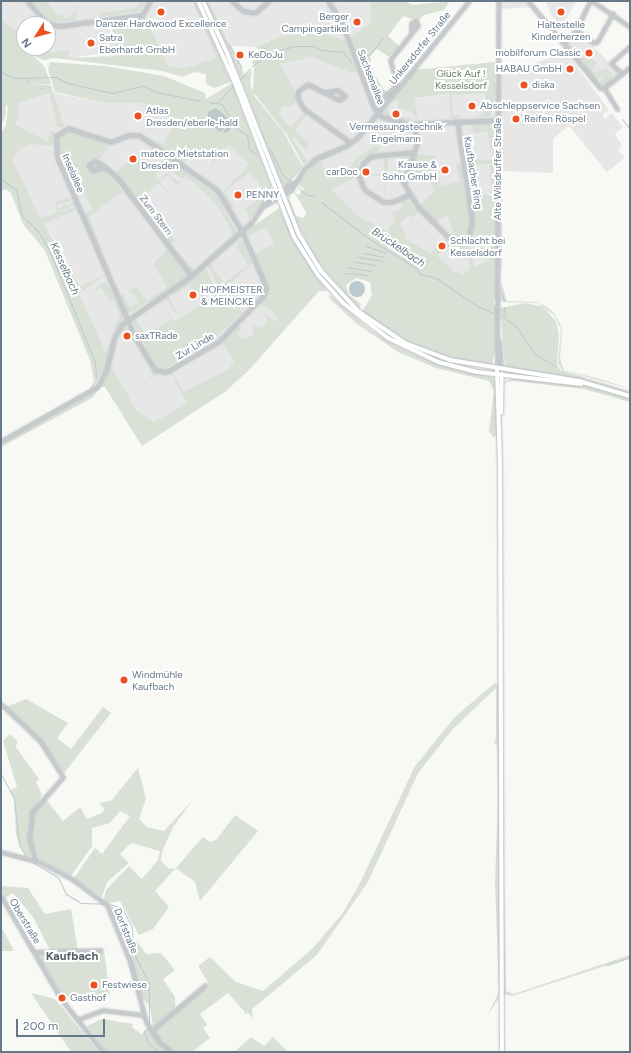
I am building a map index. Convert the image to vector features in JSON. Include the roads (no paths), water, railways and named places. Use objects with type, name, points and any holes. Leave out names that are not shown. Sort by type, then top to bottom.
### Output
[{"type":"main road","points":[[198,1],[235,76]]},
{"type":"main road","points":[[203,1],[235,76],[277,197],[294,237],[311,265],[331,291],[364,322],[425,358],[460,368],[499,375],[607,388]]},
{"type":"main road","points":[[238,84],[299,235],[321,271],[363,316],[392,336],[431,355],[499,369],[569,378],[630,396]]},
{"type":"main road","name":"Alte Wilsdruffer Straße","points":[[499,369],[502,1052]]},
{"type":"street","points":[[27,1],[47,23],[59,26],[142,15],[150,1]]},
{"type":"street","points":[[232,1],[244,11],[255,13],[269,1]]},
{"type":"street","name":"Sachsenallee","points":[[328,1],[341,21],[378,114],[392,121],[414,124],[498,120]]},
{"type":"street","name":"Unkersdorfer Straße","points":[[1,441],[92,391],[103,379],[115,336],[127,319],[191,276],[242,232],[266,202],[283,195],[305,168],[320,156],[351,142],[378,114],[469,1]]},
{"type":"street","name":"Alte Wilsdruffer Straße","points":[[498,1],[499,369]]},
{"type":"street","points":[[528,1],[600,88],[604,88],[617,109]]},
{"type":"street","points":[[563,43],[576,30],[591,1],[613,13],[630,27]]},
{"type":"street","points":[[576,30],[595,43],[613,13]]},
{"type":"street","points":[[389,100],[385,95],[394,88],[396,81],[390,60],[411,34]]},
{"type":"street","points":[[622,74],[611,63],[630,46]]},
{"type":"street","points":[[604,88],[630,67]]},
{"type":"street","points":[[326,92],[341,91],[345,96],[339,100],[308,84],[298,91],[297,97],[304,109],[351,142]]},
{"type":"street","name":"Kaufbacher Ring","points":[[414,124],[414,152],[403,178],[409,195],[451,240],[458,242],[469,237],[472,230],[471,204],[462,167],[462,142],[457,122]]},
{"type":"street","name":"Inselallee","points":[[127,319],[57,157],[55,142],[62,130],[72,128],[111,142],[128,135],[139,135],[217,190],[242,232]]},
{"type":"street","points":[[409,195],[392,202],[381,201],[364,189],[358,175],[363,163],[377,154],[414,152]]},
{"type":"street","name":"Zum Stern","points":[[104,167],[92,170],[89,165],[95,162],[104,167],[119,180],[191,276]]},
{"type":"street","name":"Unkersdorfer Straße","points":[[258,212],[265,200],[276,192],[295,182]]},
{"type":"street","name":"Zur Linde","points":[[127,319],[152,366],[161,373],[218,342],[266,291],[242,232]]},
{"type":"street","points":[[1,704],[40,741],[63,777],[32,812],[29,836],[35,860]]},
{"type":"street","name":"Dorfstraße","points":[[1,852],[35,860],[72,879],[107,905],[130,962],[143,1015],[151,1031],[172,1052]]},
{"type":"street","name":"Oberstraße","points":[[1,896],[61,999],[79,1019],[103,1052]]},
{"type":"street","points":[[34,952],[102,950]]},
{"type":"street","points":[[151,1031],[205,986]]},
{"type":"street","points":[[79,1019],[102,1010],[143,1015]]},
{"type":"waterway","points":[[361,58],[369,55],[383,38]]},
{"type":"waterway","points":[[229,44],[241,67]]},
{"type":"waterway","points":[[252,66],[269,54],[294,46],[313,46],[321,50],[343,52],[351,62]]},
{"type":"waterway","points":[[258,52],[267,47]]},
{"type":"waterway","points":[[239,81],[250,68]]},
{"type":"waterway","name":"Brückelbach","points":[[1,72],[15,78],[56,77],[67,83],[112,93],[143,86],[156,92],[200,101]]},
{"type":"waterway","name":"Brückelbach","points":[[25,77],[29,82]]},
{"type":"waterway","points":[[218,102],[234,85]]},
{"type":"waterway","name":"Brückelbach","points":[[209,102],[222,104],[235,127],[247,135],[249,149],[256,154]]},
{"type":"waterway","points":[[622,119],[630,129]]},
{"type":"waterway","name":"Brückelbach","points":[[270,149],[282,174],[291,182]]},
{"type":"waterway","name":"Kesselbach","points":[[1,179],[16,190],[22,216],[37,230],[50,252],[95,362],[96,377]]},
{"type":"waterway","name":"Brückelbach","points":[[298,187],[306,195],[314,196]]},
{"type":"waterway","name":"Brückelbach","points":[[321,202],[371,240],[416,268],[420,274],[436,278],[477,306],[495,314]]},
{"type":"waterway","points":[[366,246],[385,252]]},
{"type":"waterway","points":[[364,253],[385,257]]},
{"type":"waterway","points":[[358,257],[383,261]]},
{"type":"waterway","points":[[356,262],[375,265]]},
{"type":"waterway","points":[[347,267],[372,271]]},
{"type":"waterway","points":[[345,273],[367,275]]},
{"type":"waterway","points":[[502,294],[504,301]]},
{"type":"waterway","points":[[504,307],[505,316]]},
{"type":"waterway","name":"Brückelbach","points":[[502,316],[516,326],[535,354],[555,366]]},
{"type":"waterway","name":"Kaufbach","points":[[1,774],[14,798],[19,845],[26,856]]},
{"type":"waterway","name":"Kaufbach","points":[[31,861],[58,877],[66,894],[81,903],[104,904]]},
{"type":"waterway","name":"Kaufbach","points":[[109,904],[122,908],[132,927],[133,952],[149,983],[149,1025]]},
{"type":"waterway","points":[[607,965],[630,957]]},
{"type":"waterway","name":"Kaufbach","points":[[147,1028],[144,1031],[149,1044],[159,1052]]},
{"type":"place","name":"Danzer Hardwood Excellence","points":[[161,12]]},
{"type":"place","name":"Haltestelle Kinderherzen","points":[[561,12]]},
{"type":"place","name":"Berger Campingartikel","points":[[357,22]]},
{"type":"place","name":"Satra Eberhardt GmbH","points":[[91,43]]},
{"type":"place","name":"mobilforum Classic","points":[[589,53]]},
{"type":"place","name":"KeDoJu","points":[[240,55]]},
{"type":"place","name":"HABAU GmbH","points":[[570,69]]},
{"type":"place","name":"diska","points":[[524,85]]},
{"type":"place","name":"Abschleppservice Sachsen","points":[[472,106]]},
{"type":"place","name":"Vermessungstechnik Engelmann","points":[[396,114]]},
{"type":"place","name":"Atlas Dresden/eberle-hald","points":[[138,116]]},
{"type":"place","name":"Reifen Röspel","points":[[516,119]]},
{"type":"place","name":"mateco Mietstation Dresden","points":[[133,159]]},
{"type":"place","name":"Krause & Sohn GmbH","points":[[445,170]]},
{"type":"place","name":"carDoc","points":[[366,172]]},
{"type":"place","name":"PENNY","points":[[238,195]]},
{"type":"place","name":"Schlacht bei Kesselsdorf","points":[[442,246]]},
{"type":"place","name":"HOFMEISTER & MEINCKE","points":[[193,295]]},
{"type":"place","name":"saxTRade","points":[[127,336]]},
{"type":"place","name":"Windmühle Kaufbach","points":[[124,680]]},
{"type":"place","name":"Festwiese","points":[[94,985]]},
{"type":"place","name":"Gasthof","points":[[62,998]]},
{"type":"district","name":"Kaufbach","points":[[72,957]]},
{"type":"park label","name":"Glück Auf ! Kesselsdorf","points":[[461,78]]}]
